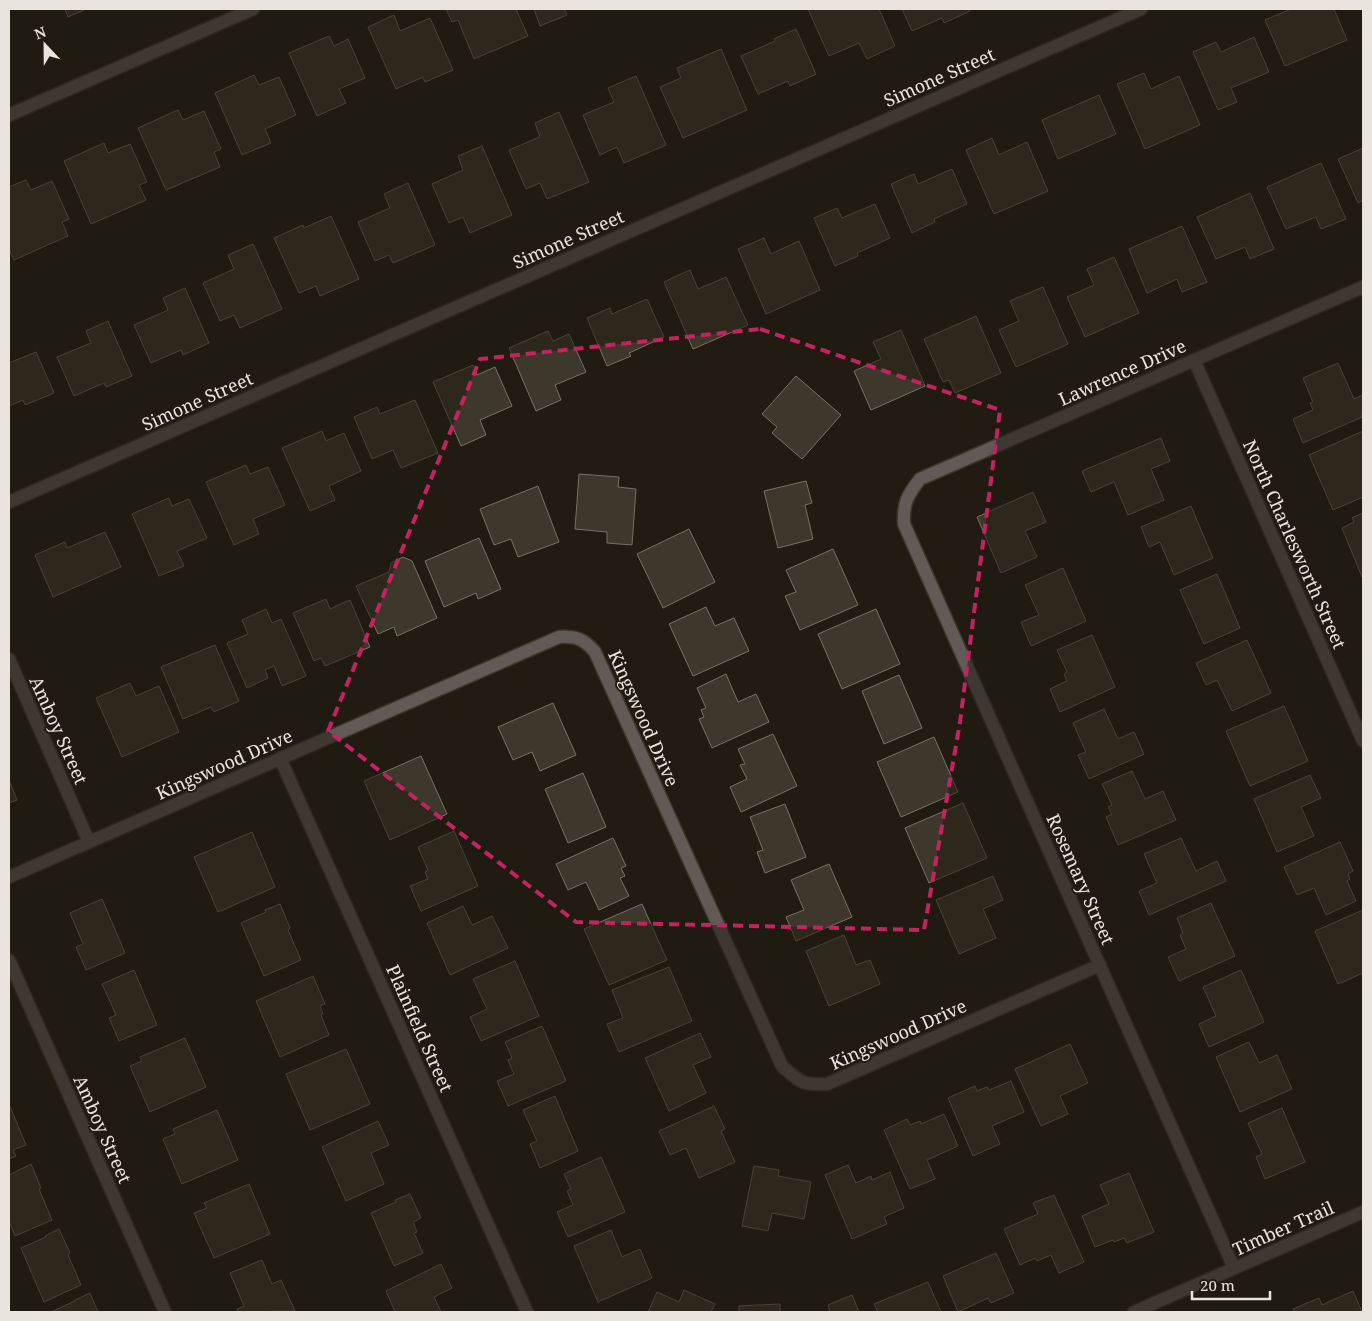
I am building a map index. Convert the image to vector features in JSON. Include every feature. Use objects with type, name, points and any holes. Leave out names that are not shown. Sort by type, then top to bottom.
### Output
[{"type":"street","points":[[9,116],[253,9]]},
{"type":"street","name":"Simone Street","points":[[9,502],[1141,9]]},
{"type":"street","name":"Lawrence Drive","points":[[905,502],[920,479],[1363,287]]},
{"type":"street","name":"North Charlesworth Street","points":[[1194,360],[1363,742]]},
{"type":"street","name":"Rosemary Street","points":[[905,502],[903,510],[904,524],[1234,1268]]},
{"type":"street","name":"Kingswood Drive","points":[[9,876],[559,636],[572,636],[582,640],[595,652],[782,1066],[798,1081],[809,1085],[828,1084],[1100,965]]},
{"type":"street","name":"Amboy Street","points":[[9,659],[89,842]]},
{"type":"street","name":"Plainfield Street","points":[[280,758],[527,1312]]},
{"type":"street","name":"Amboy Street","points":[[9,960],[165,1312]]},
{"type":"street","name":"Timber Trail","points":[[1134,1312],[1363,1212]]},
{"type":"highlighted area","points":[[760,329],[1000,410],[960,722],[924,930],[576,922],[328,731],[480,359]]},
{"type":"building","points":[[65,9],[86,9],[68,17]]},
{"type":"building","points":[[446,9],[516,9],[528,36],[474,59],[458,20],[452,22]]},
{"type":"building","points":[[534,9],[564,9],[567,15],[540,26]]},
{"type":"building","points":[[808,9],[879,9],[895,46],[867,59],[859,43],[829,56]]},
{"type":"building","points":[[902,9],[969,9],[970,11],[944,23],[942,18],[912,31]]},
{"type":"building","points":[[1291,9],[1334,9],[1347,40],[1285,66],[1265,20]]},
{"type":"building","points":[[394,15],[400,31],[430,18],[453,70],[425,82],[423,77],[396,89],[368,27]]},
{"type":"building","points":[[796,29],[816,74],[790,86],[788,81],[758,94],[741,56],[775,41],[774,39]]},
{"type":"building","points":[[329,36],[334,46],[348,39],[365,78],[339,89],[346,103],[317,116],[289,53]]},
{"type":"building","points":[[1254,37],[1269,72],[1231,88],[1237,102],[1218,110],[1193,52],[1216,42],[1221,52]]},
{"type":"building","points":[[721,49],[747,110],[683,138],[660,87],[681,78],[677,68]]},
{"type":"building","points":[[1144,73],[1151,89],[1179,76],[1200,125],[1145,149],[1117,84]]},
{"type":"building","points":[[254,75],[259,85],[279,77],[296,115],[265,129],[271,143],[242,155],[215,93]]},
{"type":"building","points":[[636,76],[666,145],[624,163],[617,147],[600,155],[583,115],[614,102],[608,88]]},
{"type":"building","points":[[1099,95],[1116,134],[1058,159],[1042,120]]},
{"type":"building","points":[[178,110],[183,120],[204,111],[221,149],[214,152],[220,167],[166,190],[138,128]]},
{"type":"building","points":[[559,112],[589,182],[547,199],[540,183],[526,189],[509,150],[540,137],[535,123]]},
{"type":"building","points":[[992,138],[999,155],[1027,142],[1048,191],[994,214],[966,150]]},
{"type":"building","points":[[104,143],[108,153],[130,144],[147,182],[139,185],[146,200],[91,224],[64,161]]},
{"type":"building","points":[[482,146],[512,215],[470,233],[463,217],[449,223],[432,184],[463,170],[458,156]]},
{"type":"building","points":[[1363,148],[1363,200],[1358,203],[1338,159]]},
{"type":"building","points":[[1321,163],[1346,219],[1321,229],[1316,217],[1286,229],[1267,187]]},
{"type":"building","points":[[952,169],[967,204],[934,219],[935,222],[912,233],[891,184],[914,174],[918,184]]},
{"type":"building","points":[[26,180],[31,190],[52,181],[69,219],[62,222],[68,236],[14,260],[9,249],[9,187]]},
{"type":"building","points":[[408,183],[435,245],[393,263],[389,255],[375,261],[358,222],[390,208],[384,194]]},
{"type":"building","points":[[1250,193],[1274,249],[1250,259],[1245,247],[1216,259],[1197,217]]},
{"type":"building","points":[[875,204],[890,238],[857,253],[858,256],[835,266],[814,218],[837,208],[842,218]]},
{"type":"building","points":[[331,216],[359,279],[320,296],[316,286],[299,293],[274,238],[303,225],[304,228]]},
{"type":"building","points":[[1182,226],[1207,282],[1182,292],[1177,279],[1147,293],[1129,249]]},
{"type":"building","points":[[764,238],[771,254],[799,241],[820,290],[766,314],[738,249]]},
{"type":"building","points":[[253,244],[282,309],[240,328],[234,315],[220,321],[203,283],[234,269],[228,255]]},
{"type":"building","points":[[1114,257],[1139,313],[1085,337],[1067,297],[1094,285],[1087,269]]},
{"type":"building","points":[[690,270],[698,289],[726,277],[748,325],[693,349],[664,282]]},
{"type":"building","points":[[1043,287],[1068,344],[1016,367],[999,330],[1019,321],[1010,301]]},
{"type":"building","points":[[185,288],[209,343],[183,355],[181,350],[151,363],[134,325],[168,310],[163,298]]},
{"type":"building","points":[[647,299],[664,337],[629,353],[631,356],[607,366],[587,318],[610,308],[612,314]]},
{"type":"building","points":[[976,316],[1001,373],[955,393],[949,380],[943,382],[924,339]]},
{"type":"building","points":[[108,321],[132,376],[106,387],[104,383],[74,396],[57,357],[91,343],[86,331]]},
{"type":"building","points":[[901,330],[925,386],[871,410],[854,371],[881,359],[873,342]]},
{"type":"building","points":[[548,331],[553,341],[569,334],[586,372],[555,385],[561,400],[536,411],[509,348]]},
{"type":"building","points":[[36,352],[54,393],[25,405],[23,400],[9,406],[9,363]]},
{"type":"building","points":[[1338,363],[1354,399],[1363,395],[1362,417],[1303,443],[1293,419],[1313,410],[1310,403],[1313,402],[1303,378]]},
{"type":"building","points":[[473,365],[477,375],[495,367],[512,406],[480,420],[486,435],[461,446],[433,382]]},
{"type":"building","points":[[796,376],[841,415],[802,459],[772,433],[777,427],[762,414]]},
{"type":"building","points":[[415,400],[438,453],[401,468],[393,450],[372,459],[354,417],[377,407],[380,414]]},
{"type":"building","points":[[322,431],[326,441],[344,433],[361,471],[329,486],[335,500],[310,511],[282,448]]},
{"type":"building","points":[[1363,431],[1363,497],[1333,510],[1309,455]]},
{"type":"building","points":[[1161,438],[1170,461],[1151,469],[1164,500],[1128,515],[1114,482],[1091,492],[1082,471]]},
{"type":"building","points":[[246,465],[250,474],[268,467],[285,505],[253,519],[259,534],[234,545],[206,482]]},
{"type":"building","points":[[579,474],[619,477],[618,487],[636,489],[632,545],[607,543],[607,532],[575,529]]},
{"type":"building","points":[[806,481],[812,503],[805,505],[813,539],[778,548],[764,491]]},
{"type":"building","points":[[538,486],[559,542],[518,557],[511,539],[494,545],[480,509]]},
{"type":"building","points":[[1033,492],[1046,522],[1025,531],[1037,557],[1001,573],[977,517]]},
{"type":"building","points":[[169,498],[172,506],[189,499],[207,538],[177,551],[184,566],[159,576],[132,514]]},
{"type":"building","points":[[1191,506],[1213,558],[1174,575],[1160,542],[1149,547],[1141,527]]},
{"type":"building","points":[[1363,513],[1362,577],[1342,528],[1354,522],[1352,518]]},
{"type":"building","points":[[689,529],[715,582],[663,608],[637,554]]},
{"type":"building","points":[[105,532],[121,567],[53,597],[35,555],[65,542],[67,548]]},
{"type":"building","points":[[479,538],[501,589],[478,599],[476,593],[444,607],[425,561]]},
{"type":"building","points":[[833,549],[858,605],[800,630],[785,596],[796,592],[786,570]]},
{"type":"building","points":[[403,557],[412,561],[437,618],[397,636],[394,627],[378,634],[356,586],[389,572],[391,563]]},
{"type":"building","points":[[1063,568],[1086,621],[1031,646],[1021,622],[1039,615],[1025,585]]},
{"type":"building","points":[[1217,574],[1240,628],[1204,644],[1180,590]]},
{"type":"building","points":[[326,599],[330,609],[350,600],[370,647],[325,666],[321,658],[314,661],[293,613]]},
{"type":"building","points":[[706,607],[715,626],[734,618],[749,651],[693,676],[669,624]]},
{"type":"building","points":[[266,609],[272,623],[281,619],[306,676],[282,686],[274,666],[265,670],[268,678],[247,688],[227,643],[248,634],[242,620]]},
{"type":"building","points":[[876,609],[900,664],[842,689],[818,634]]},
{"type":"building","points":[[1092,635],[1115,687],[1060,712],[1050,689],[1067,681],[1064,674],[1067,672],[1057,650]]},
{"type":"building","points":[[1247,640],[1271,693],[1232,711],[1217,680],[1206,685],[1196,663]]},
{"type":"building","points":[[215,645],[239,701],[214,712],[211,707],[183,719],[161,667]]},
{"type":"building","points":[[726,674],[738,702],[756,694],[769,722],[712,748],[699,719],[704,717],[701,710],[706,708],[697,688]]},
{"type":"building","points":[[899,675],[922,728],[884,744],[862,691]]},
{"type":"building","points":[[130,683],[136,696],[159,686],[179,732],[122,757],[96,698]]},
{"type":"building","points":[[553,703],[576,755],[540,771],[532,752],[513,760],[498,727]]},
{"type":"building","points":[[1284,706],[1308,761],[1250,786],[1226,731]]},
{"type":"building","points":[[1104,709],[1118,739],[1134,732],[1144,754],[1089,779],[1078,755],[1086,752],[1073,723]]},
{"type":"building","points":[[773,734],[797,786],[741,812],[730,787],[747,779],[740,765],[745,764],[738,749]]},
{"type":"building","points":[[934,737],[958,792],[901,817],[877,762]]},
{"type":"building","points":[[421,756],[447,814],[390,840],[364,781]]},
{"type":"building","points":[[1132,771],[1145,799],[1163,791],[1176,820],[1118,845],[1106,817],[1112,814],[1108,807],[1112,805],[1102,784]]},
{"type":"building","points":[[583,773],[606,827],[568,843],[545,789]]},
{"type":"building","points":[[1310,775],[1321,798],[1301,807],[1314,836],[1277,852],[1254,799]]},
{"type":"building","points":[[9,780],[17,800],[9,803]]},
{"type":"building","points":[[963,803],[987,858],[929,883],[905,828]]},
{"type":"building","points":[[785,804],[806,857],[765,873],[757,852],[763,850],[750,817]]},
{"type":"building","points":[[454,831],[478,886],[421,911],[410,886],[428,879],[425,872],[428,870],[418,847]]},
{"type":"building","points":[[252,832],[275,887],[218,912],[194,857]]},
{"type":"building","points":[[613,838],[626,866],[621,868],[625,876],[620,878],[629,896],[599,910],[586,882],[568,890],[556,864]]},
{"type":"building","points":[[1181,838],[1196,871],[1217,861],[1226,881],[1149,915],[1139,891],[1157,883],[1144,854]]},
{"type":"building","points":[[1340,842],[1353,871],[1348,874],[1350,879],[1347,881],[1356,901],[1326,915],[1314,888],[1297,895],[1284,867]]},
{"type":"building","points":[[829,864],[852,917],[796,941],[786,917],[804,910],[791,880]]},
{"type":"building","points":[[993,876],[1003,900],[983,909],[996,938],[959,954],[936,900]]},
{"type":"building","points":[[102,899],[125,953],[86,970],[76,947],[83,944],[70,913]]},
{"type":"building","points":[[1211,903],[1235,956],[1179,981],[1168,957],[1186,949],[1180,935],[1183,933],[1177,918]]},
{"type":"building","points":[[280,904],[290,928],[288,930],[301,960],[264,976],[241,923]]},
{"type":"building","points":[[642,904],[667,960],[609,985],[584,929]]},
{"type":"building","points":[[463,906],[472,925],[492,916],[508,948],[450,975],[427,923]]},
{"type":"building","points":[[1363,910],[1363,973],[1338,984],[1315,931]]},
{"type":"building","points":[[844,935],[856,965],[870,960],[880,984],[829,1006],[806,951]]},
{"type":"building","points":[[515,961],[539,1016],[481,1041],[470,1017],[487,1009],[473,979]]},
{"type":"building","points":[[669,967],[692,1021],[619,1052],[607,1024],[623,1018],[612,990]]},
{"type":"building","points":[[134,970],[157,1025],[119,1041],[109,1018],[116,1015],[102,984]]},
{"type":"building","points":[[1241,970],[1264,1022],[1209,1047],[1199,1024],[1216,1016],[1203,987]]},
{"type":"building","points":[[313,976],[325,1004],[320,1006],[323,1014],[321,1015],[329,1035],[280,1057],[256,1001]]},
{"type":"building","points":[[542,1026],[566,1081],[508,1106],[497,1081],[514,1074],[508,1060],[512,1058],[505,1042]]},
{"type":"building","points":[[700,1033],[711,1057],[693,1065],[706,1093],[669,1111],[645,1058]]},
{"type":"building","points":[[185,1038],[206,1087],[150,1112],[130,1066],[142,1061],[140,1057]]},
{"type":"building","points":[[1249,1042],[1259,1063],[1277,1055],[1292,1089],[1240,1112],[1216,1057]]},
{"type":"building","points":[[1070,1044],[1088,1083],[1060,1096],[1068,1114],[1041,1126],[1015,1069]]},
{"type":"building","points":[[346,1049],[370,1104],[310,1130],[286,1074]]},
{"type":"building","points":[[1011,1081],[1024,1112],[992,1126],[1000,1144],[973,1156],[948,1098],[975,1086],[977,1091],[987,1087],[989,1090]]},
{"type":"building","points":[[555,1096],[578,1151],[540,1168],[530,1144],[537,1141],[523,1110]]},
{"type":"building","points":[[9,1104],[26,1145],[13,1150],[16,1156],[9,1159]]},
{"type":"building","points":[[714,1106],[725,1129],[721,1131],[735,1162],[699,1178],[686,1148],[670,1155],[659,1131]]},
{"type":"building","points":[[1282,1108],[1305,1162],[1265,1179],[1256,1157],[1262,1154],[1248,1123]]},
{"type":"building","points":[[217,1110],[238,1160],[182,1184],[163,1139],[175,1134],[173,1129]]},
{"type":"building","points":[[944,1114],[958,1146],[927,1160],[935,1179],[910,1189],[884,1130],[907,1119],[910,1125],[920,1121],[921,1124]]},
{"type":"building","points":[[378,1121],[389,1145],[371,1153],[384,1184],[346,1201],[322,1147]]},
{"type":"building","points":[[601,1157],[625,1212],[568,1237],[557,1212],[573,1205],[567,1191],[571,1189],[564,1174]]},
{"type":"building","points":[[31,1164],[52,1220],[15,1236],[9,1221],[9,1175]]},
{"type":"building","points":[[848,1165],[856,1183],[871,1176],[872,1180],[890,1172],[904,1208],[884,1217],[887,1224],[852,1239],[825,1175]]},
{"type":"building","points":[[754,1166],[779,1170],[778,1176],[811,1182],[804,1219],[772,1213],[768,1231],[742,1226]]},
{"type":"building","points":[[1129,1173],[1154,1232],[1127,1243],[1124,1238],[1095,1247],[1082,1216],[1109,1204],[1100,1185]]},
{"type":"building","points":[[249,1184],[270,1234],[214,1258],[194,1213],[207,1208],[204,1203]]},
{"type":"building","points":[[410,1194],[421,1218],[413,1222],[417,1232],[414,1233],[423,1253],[394,1266],[371,1213]]},
{"type":"building","points":[[1054,1195],[1084,1262],[1059,1273],[1051,1255],[1037,1261],[1035,1258],[1020,1265],[1004,1229],[1038,1214],[1033,1203]]},
{"type":"building","points":[[59,1229],[81,1285],[44,1302],[21,1248]]},
{"type":"building","points":[[611,1230],[622,1257],[640,1249],[652,1278],[598,1302],[574,1246]]},
{"type":"building","points":[[996,1253],[1014,1293],[991,1303],[988,1298],[958,1312],[943,1276]]},
{"type":"building","points":[[262,1260],[272,1284],[281,1280],[295,1311],[238,1312],[237,1309],[244,1306],[230,1273]]},
{"type":"building","points":[[441,1264],[452,1288],[434,1297],[441,1312],[395,1312],[386,1291]]},
{"type":"building","points":[[928,1282],[941,1312],[878,1312],[874,1304]]},
{"type":"building","points":[[684,1290],[715,1304],[711,1312],[648,1312],[657,1292],[679,1302]]},
{"type":"building","points":[[1353,1291],[1362,1312],[1295,1312],[1293,1309],[1319,1298],[1322,1305]]},
{"type":"building","points":[[90,1293],[98,1312],[51,1312],[75,1301]]},
{"type":"building","points":[[852,1295],[859,1312],[830,1312],[828,1305]]},
{"type":"building","points":[[780,1304],[780,1312],[739,1312],[739,1306]]}]
